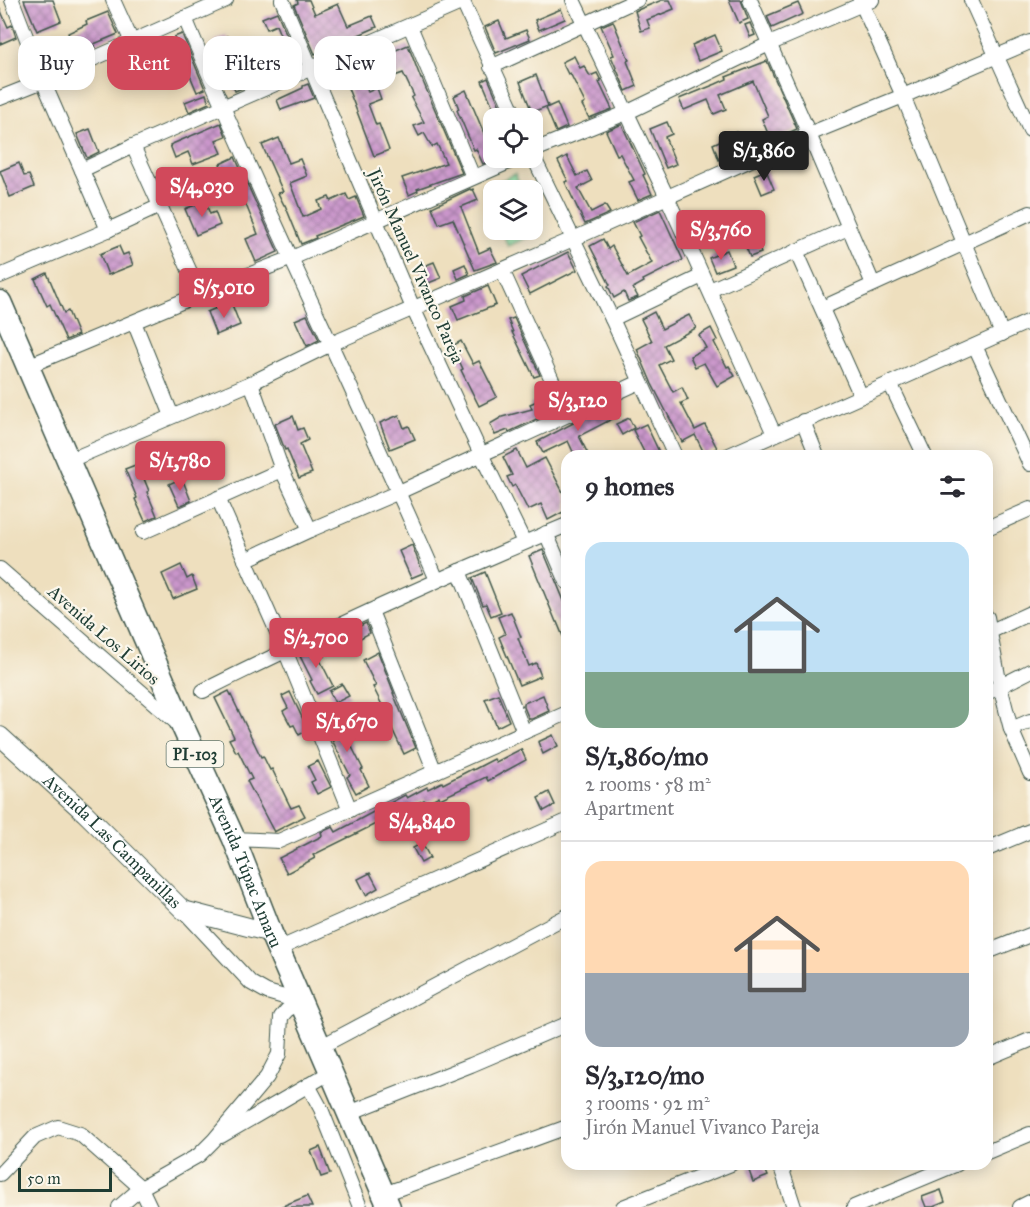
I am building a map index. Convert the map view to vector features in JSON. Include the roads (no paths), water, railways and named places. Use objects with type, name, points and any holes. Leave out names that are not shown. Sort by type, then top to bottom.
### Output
[{"type":"main road","name":"Avenida Túpac Amaru","points":[[1,309],[28,366],[183,729],[234,839],[275,941],[387,1200]]},
{"type":"street","points":[[12,0],[26,36]]},
{"type":"street","points":[[113,0],[129,36]]},
{"type":"street","points":[[145,36],[226,0]]},
{"type":"street","name":"Jirón Manuel Vivanco Pareja","points":[[282,0],[413,308],[524,542]]},
{"type":"street","points":[[573,0],[667,197],[774,434]]},
{"type":"street","points":[[491,67],[637,0]]},
{"type":"street","points":[[750,0],[873,284]]},
{"type":"street","points":[[971,0],[1030,130]]},
{"type":"street","points":[[82,170],[462,1],[511,108]]},
{"type":"street","points":[[543,148],[626,114],[769,44],[864,2],[1002,334]]},
{"type":"street","points":[[185,18],[223,108],[437,580]]},
{"type":"street","points":[[410,26],[473,177]]},
{"type":"street","points":[[68,461],[251,383],[331,344],[809,134],[1030,42]]},
{"type":"street","points":[[0,98],[20,90]]},
{"type":"street","points":[[47,90],[108,230]]},
{"type":"street","points":[[133,146],[200,294]]},
{"type":"street","points":[[28,366],[292,258],[494,168]]},
{"type":"street","points":[[539,168],[672,450]]},
{"type":"street","points":[[0,276],[160,206]]},
{"type":"street","points":[[822,308],[1030,213]]},
{"type":"street","points":[[710,290],[848,228]]},
{"type":"street","points":[[796,251],[861,396]]},
{"type":"street","points":[[502,270],[568,415]]},
{"type":"street","points":[[612,320],[702,276]]},
{"type":"street","points":[[740,450],[1030,321]]},
{"type":"street","points":[[134,322],[172,416]]},
{"type":"street","points":[[975,346],[1030,464]]},
{"type":"street","points":[[245,560],[640,382]]},
{"type":"street","points":[[251,383],[282,470],[310,530]]},
{"type":"street","points":[[890,383],[922,450]]},
{"type":"street","points":[[803,421],[815,450]]},
{"type":"street","points":[[143,532],[282,470]]},
{"type":"street","points":[[218,498],[285,650],[350,810]]},
{"type":"street","points":[[993,525],[1030,509]]},
{"type":"street","points":[[203,691],[285,650],[437,580],[561,527]]},
{"type":"street","points":[[546,533],[561,568]]},
{"type":"street","name":"Avenida Los Lirios","points":[[0,569],[183,729]]},
{"type":"street","points":[[459,571],[524,732]]},
{"type":"street","points":[[371,611],[435,772]]},
{"type":"street","points":[[993,630],[1030,613]]},
{"type":"street","points":[[993,654],[1011,729],[1030,773]]},
{"type":"street","points":[[993,690],[1030,671]]},
{"type":"street","points":[[234,839],[279,841],[561,716]]},
{"type":"street","points":[[1011,729],[1030,721]]},
{"type":"street","name":"Avenida Las Campanillas","points":[[0,736],[85,813],[183,909],[275,941]]},
{"type":"street","points":[[275,941],[561,823]]},
{"type":"street","points":[[993,846],[1030,831]]},
{"type":"street","points":[[183,909],[251,983],[267,992],[301,1002]]},
{"type":"street","points":[[321,1047],[561,919]]},
{"type":"street","points":[[993,950],[1030,935]]},
{"type":"street","points":[[119,1207],[141,1188],[199,1155],[214,1140],[267,1077],[279,1054],[281,1017],[286,1010],[301,1002]]},
{"type":"street","points":[[349,1113],[561,1027]]},
{"type":"street","points":[[993,1055],[1030,1040]]},
{"type":"street","points":[[214,1140],[331,1072]]},
{"type":"street","points":[[308,1085],[321,1109],[355,1205]]},
{"type":"street","points":[[0,1174],[35,1137],[58,1127],[80,1134],[141,1188],[150,1207]]},
{"type":"street","points":[[387,1200],[561,1129]]},
{"type":"street","points":[[993,1149],[1030,1134]]},
{"type":"street","points":[[623,1207],[716,1170]]},
{"type":"street","points":[[782,1170],[794,1207]]},
{"type":"street","points":[[854,1207],[943,1170]]},
{"type":"street","points":[[1020,1207],[1030,1202]]}]
